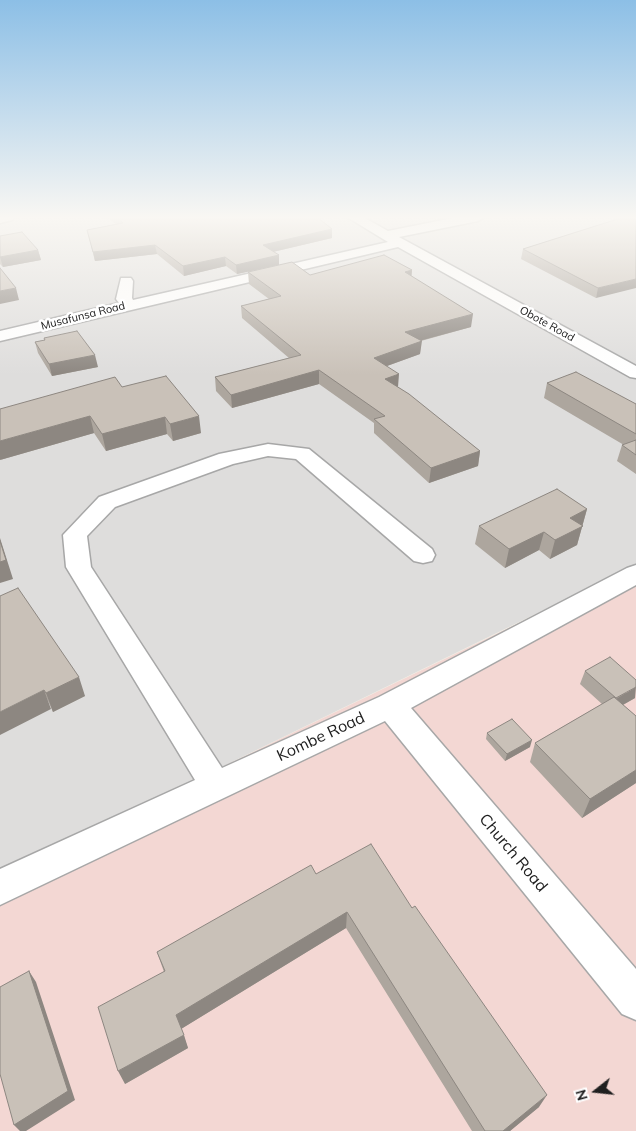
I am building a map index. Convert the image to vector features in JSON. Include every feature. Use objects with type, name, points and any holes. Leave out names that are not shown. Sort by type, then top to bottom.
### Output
[{"type":"street","name":"Musafunsa Road","points":[[0,336],[269,270]]},
{"type":"street","name":"Obote Road","points":[[449,270],[636,373]]},
{"type":"street","points":[[126,281],[124,299],[128,305]]},
{"type":"street","points":[[216,786],[79,567],[75,535],[107,502],[227,459],[268,450],[302,452],[423,555]]},
{"type":"street","name":"Kombe Road","points":[[0,887],[390,705],[636,574]]},
{"type":"street","name":"Church Road","points":[[390,705],[636,1000]]},
{"type":"shaded area","points":[[0,270],[636,270],[636,565],[0,875]]},
{"type":"shaded area","points":[[636,566],[636,1131],[0,1131],[0,875]]},
{"type":"building","points":[[0,270],[1,270],[16,288],[0,291]]},
{"type":"building","points":[[258,270],[303,270],[310,275],[329,270],[412,270],[405,272],[473,314],[405,332],[422,341],[374,358],[399,374],[385,379],[409,394],[480,451],[431,468],[374,419],[385,416],[319,370],[231,395],[215,377],[301,355],[241,306],[281,296],[248,272]]},
{"type":"building","points":[[563,270],[636,270],[636,279],[598,288]]},
{"type":"building","points":[[77,331],[95,355],[49,364],[35,342],[45,340],[44,338]]},
{"type":"building","points":[[576,372],[636,404],[636,434],[547,383]]},
{"type":"building","points":[[166,376],[199,416],[170,424],[165,417],[102,434],[90,416],[0,441],[0,409],[115,377],[122,387]]},
{"type":"building","points":[[636,440],[636,455],[622,445]]},
{"type":"building","points":[[557,489],[587,509],[570,518],[583,526],[555,540],[544,532],[509,549],[479,526]]},
{"type":"building","points":[[0,541],[6,560],[0,562]]},
{"type":"building","points":[[18,588],[79,677],[46,693],[44,690],[0,712],[0,596]]},
{"type":"building","points":[[610,657],[636,680],[636,687],[616,698],[585,671]]},
{"type":"building","points":[[614,697],[636,716],[636,770],[590,799],[535,743]]},
{"type":"building","points":[[512,719],[532,740],[507,754],[487,733]]},
{"type":"building","points":[[371,844],[412,908],[415,906],[547,1095],[503,1131],[485,1131],[347,912],[176,1015],[184,1035],[118,1071],[98,1007],[165,971],[157,952],[311,865],[316,874]]},
{"type":"building","points":[[29,971],[68,1091],[14,1125],[0,1074],[0,987]]}]
